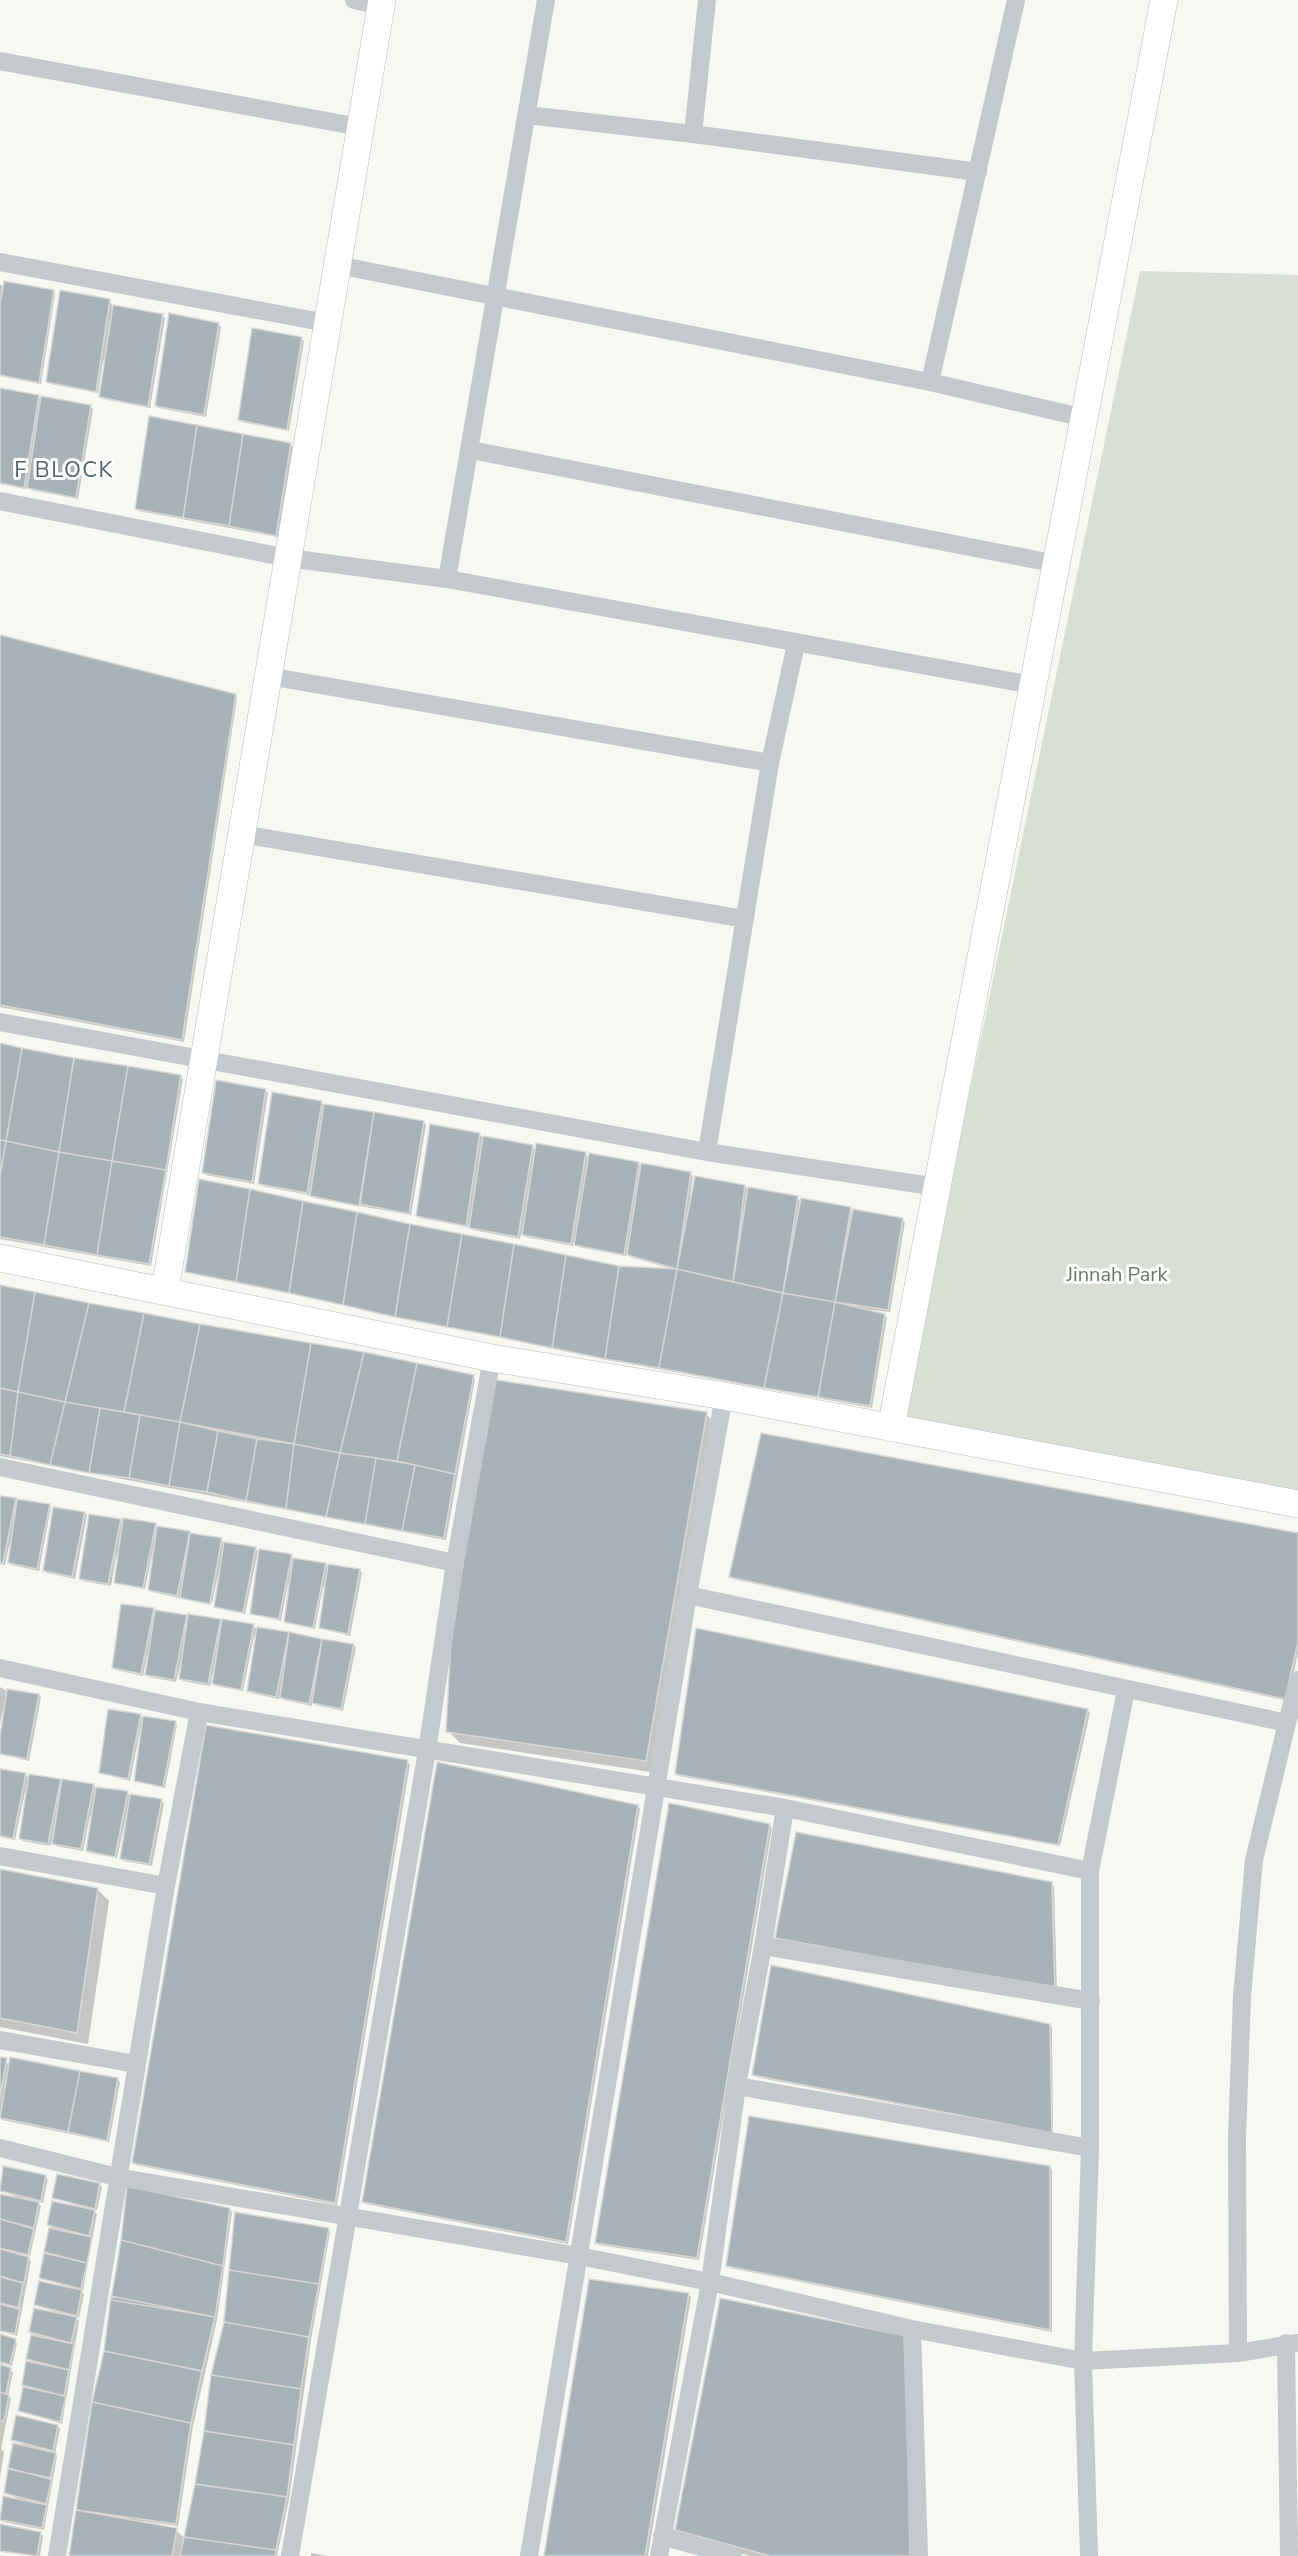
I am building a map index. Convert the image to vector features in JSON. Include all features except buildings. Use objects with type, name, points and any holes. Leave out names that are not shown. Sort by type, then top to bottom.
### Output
[{"type":"street","points":[[165,1290],[381,3],[354,0]]},
{"type":"street","points":[[447,579],[471,450],[546,0]]},
{"type":"street","points":[[693,134],[707,0]]},
{"type":"street","points":[[930,382],[1016,0]]},
{"type":"street","points":[[891,1428],[1164,0]]},
{"type":"street","points":[[0,61],[360,127]]},
{"type":"street","points":[[527,115],[693,134],[978,172]]},
{"type":"street","points":[[0,262],[327,323]]},
{"type":"street","points":[[337,265],[930,382],[1084,418]]},
{"type":"street","points":[[471,450],[1057,564]]},
{"type":"street","points":[[0,501],[288,558],[447,579],[796,644],[1033,685]]},
{"type":"street","points":[[707,1152],[770,763],[796,644]]},
{"type":"street","points":[[268,676],[770,763]]},
{"type":"street","points":[[242,834],[744,919]]},
{"type":"street","points":[[0,1022],[707,1152],[937,1188]]},
{"type":"street","points":[[0,1258],[492,1358],[724,1396],[1298,1504]]},
{"type":"street","points":[[290,2556],[427,1751],[455,1563],[492,1358]]},
{"type":"street","points":[[529,2556],[688,1595],[724,1396]]},
{"type":"street","points":[[0,1467],[455,1563]]},
{"type":"street","points":[[688,1595],[1287,1723]]},
{"type":"street","points":[[0,1668],[199,1712],[785,1808],[1090,1871]]},
{"type":"street","points":[[1238,2353],[1237,2139],[1242,1996],[1254,1860],[1298,1680]]},
{"type":"street","points":[[1089,2556],[1083,2361],[1090,2148],[1090,1871],[1126,1690]]},
{"type":"street","points":[[57,2556],[136,2064],[166,1886],[199,1712]]},
{"type":"street","points":[[659,2556],[710,2282],[737,2086],[763,1947],[785,1808]]},
{"type":"street","points":[[0,1856],[166,1886]]},
{"type":"street","points":[[763,1947],[1091,2001]]},
{"type":"street","points":[[0,2040],[136,2064]]},
{"type":"street","points":[[737,2086],[1090,2148]]},
{"type":"street","points":[[0,2148],[117,2177],[579,2256],[710,2282],[912,2330],[1083,2361],[1238,2353],[1292,2343],[1289,2556]]},
{"type":"street","points":[[912,2330],[919,2556]]},
{"type":"street","points":[[662,2536],[733,2556]]},
{"type":"green space","name":"Jinnah Park","points":[[1140,271],[1298,275],[1298,1497],[902,1418]]},
{"type":"district","name":"F BLOCK","points":[[64,469]]}]
